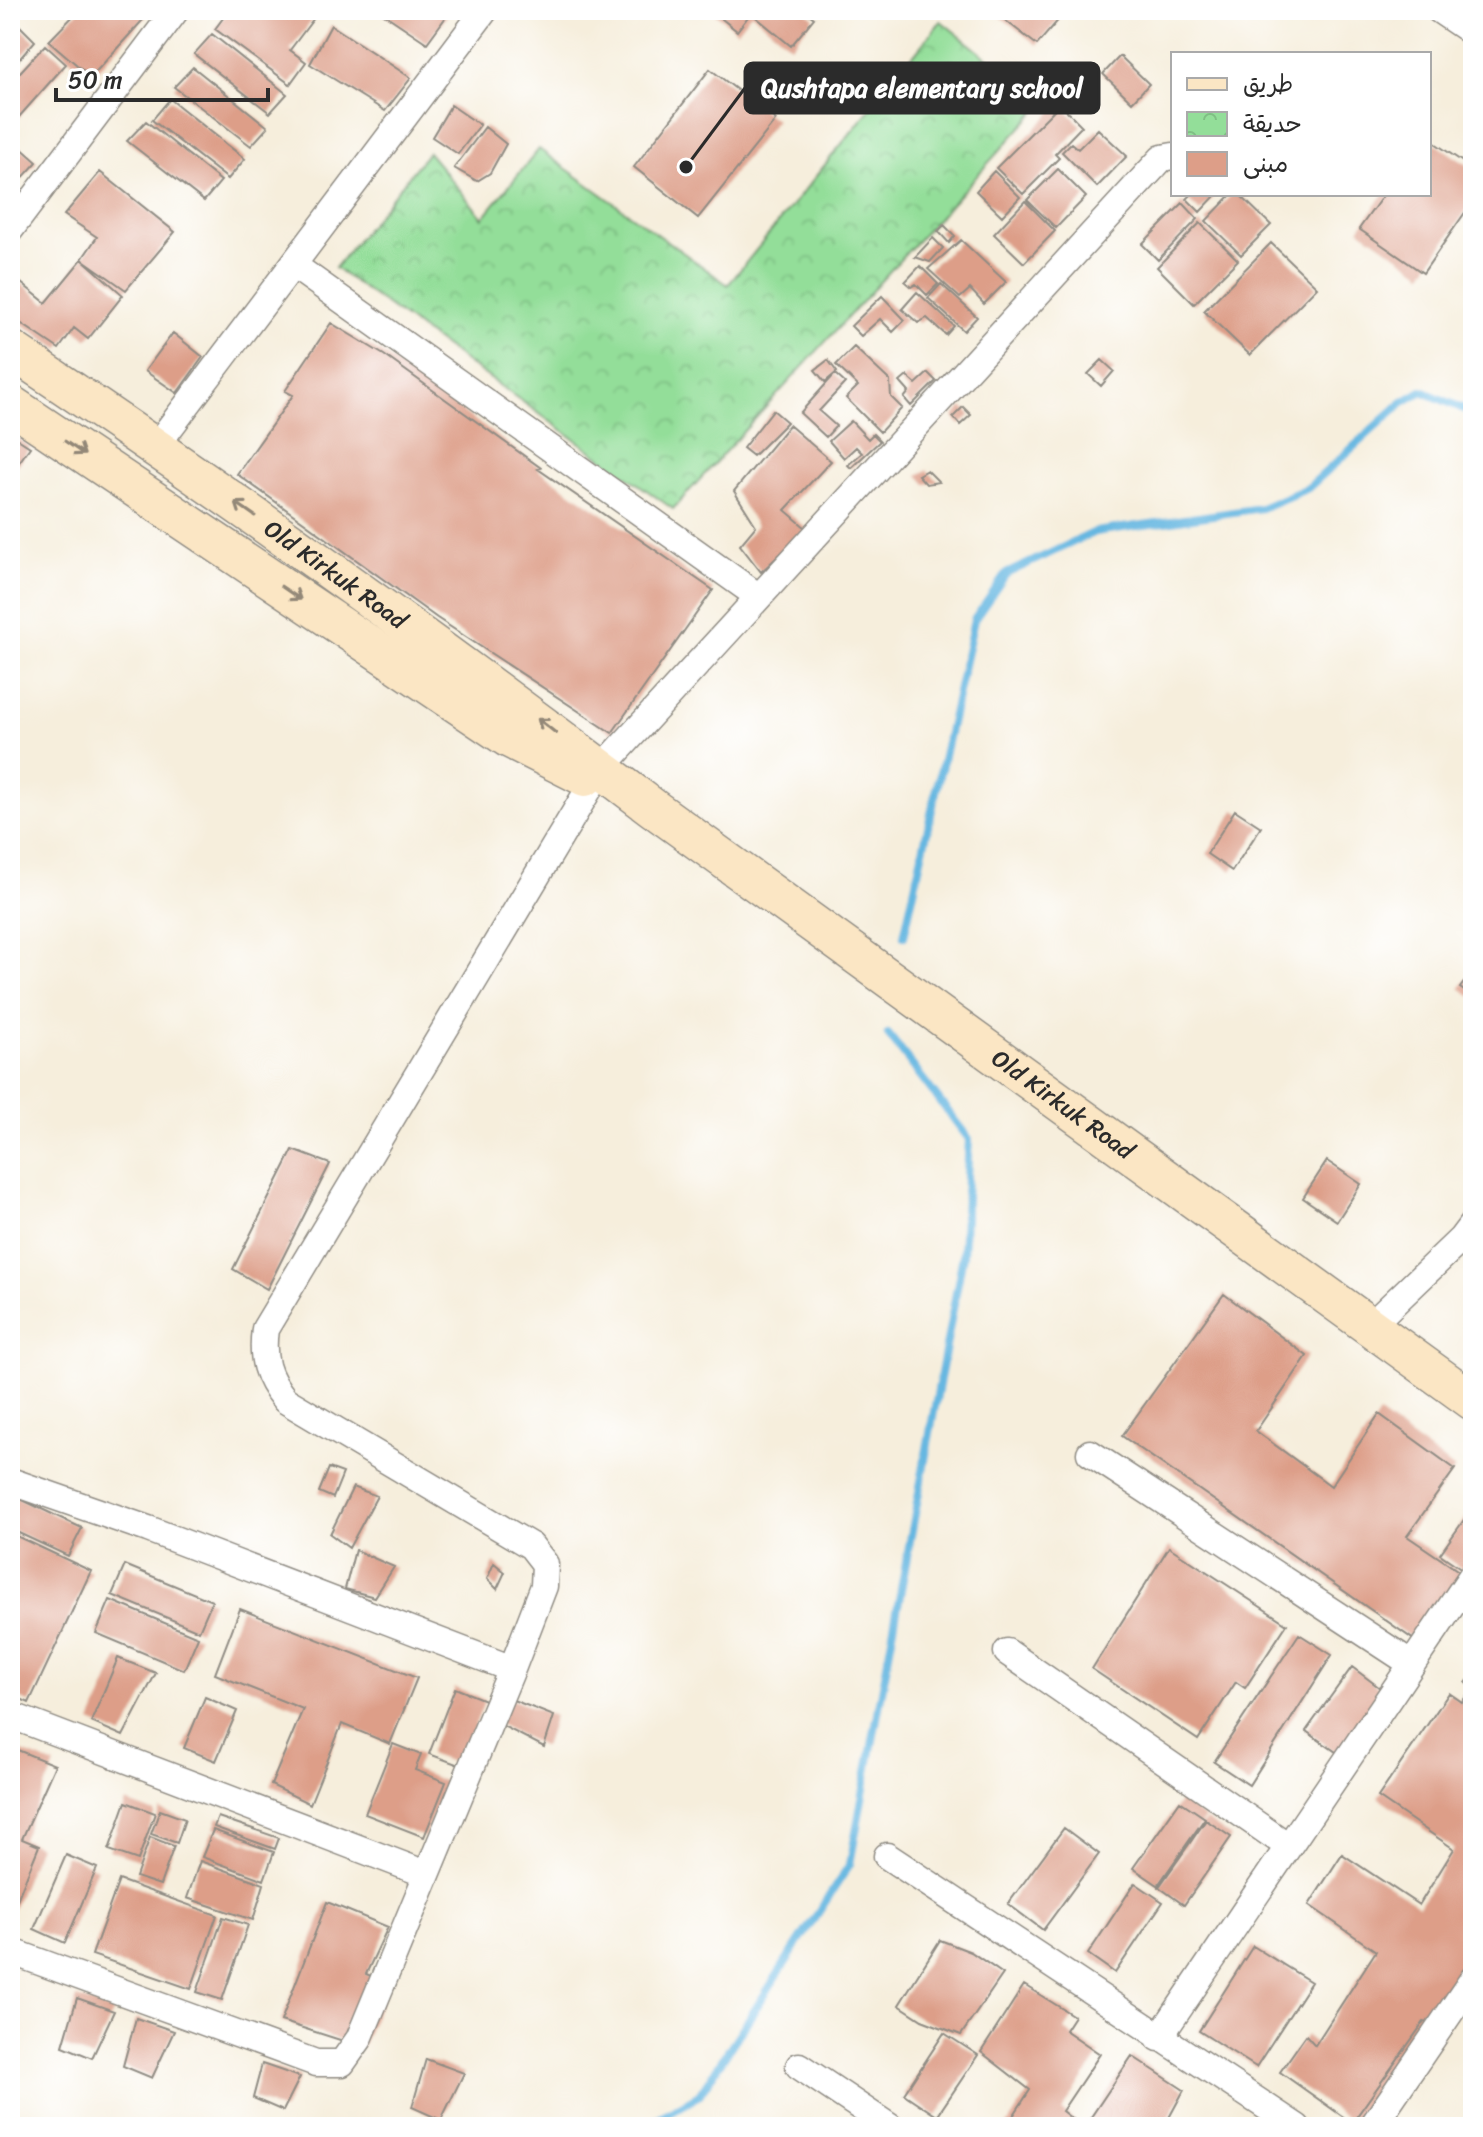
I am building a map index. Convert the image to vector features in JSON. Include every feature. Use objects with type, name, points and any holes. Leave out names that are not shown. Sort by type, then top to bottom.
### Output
[{"type":"street","points":[[10,230],[176,10]]},
{"type":"street","points":[[156,446],[485,10]]},
{"type":"street","points":[[1439,10],[1473,33]]},
{"type":"street","points":[[10,1951],[316,2063],[342,2063],[359,2039],[512,1669],[544,1586],[545,1564],[531,1546],[285,1400],[272,1385],[262,1348],[265,1329],[598,776],[1162,158],[1171,156]]},
{"type":"street","points":[[293,265],[759,597]]},
{"type":"street","name":"Old Kirkuk Road","points":[[10,349],[156,446],[526,709],[598,776]]},
{"type":"street","name":"Old Kirkuk Road","points":[[10,404],[508,738],[598,776],[653,808],[1473,1401]]},
{"type":"street","points":[[1369,1327],[1461,1239],[1473,1223]]},
{"type":"street","points":[[1090,1453],[1412,1664]]},
{"type":"street","points":[[10,1481],[148,1529],[512,1669]]},
{"type":"street","points":[[1159,2038],[1473,1574]]},
{"type":"street","points":[[1007,1652],[1288,1846]]},
{"type":"street","points":[[10,1715],[426,1874]]},
{"type":"street","points":[[887,1856],[1297,2127]]},
{"type":"street","points":[[1372,2127],[1473,1979]]},
{"type":"street","points":[[799,2066],[890,2127]]},
{"type":"green space","points":[[941,21],[1043,103],[673,509],[335,268],[428,152],[483,218],[539,149],[728,285]]},
{"type":"building","points":[[79,10],[152,10],[91,77],[49,41]]},
{"type":"building","points":[[229,10],[320,10],[290,50],[306,62],[290,84],[215,29]]},
{"type":"building","points":[[378,10],[451,10],[427,43]]},
{"type":"building","points":[[711,10],[804,10],[814,18],[791,46],[751,13],[737,31]]},
{"type":"building","points":[[992,10],[1067,10],[1037,45]]},
{"type":"building","points":[[10,16],[35,41],[10,70]]},
{"type":"building","points":[[331,25],[411,78],[385,111],[310,64]]},
{"type":"building","points":[[212,34],[287,94],[270,113],[194,54]]},
{"type":"building","points":[[45,45],[66,64],[10,127],[10,83]]},
{"type":"building","points":[[1120,56],[1149,84],[1132,102],[1103,74]]},
{"type":"building","points":[[193,67],[268,127],[251,146],[174,87]]},
{"type":"building","points":[[710,69],[776,120],[698,218],[634,167]]},
{"type":"building","points":[[170,99],[245,159],[228,179],[152,120]]},
{"type":"building","points":[[1060,104],[1082,126],[1055,154],[1059,158],[1023,194],[996,168]]},
{"type":"building","points":[[451,105],[480,125],[458,154],[432,137]]},
{"type":"building","points":[[146,121],[221,181],[204,201],[127,141]]},
{"type":"building","points":[[485,127],[506,144],[490,173],[477,181],[454,168]]},
{"type":"building","points":[[1098,129],[1127,156],[1097,187],[1062,152],[1071,143],[1078,149]]},
{"type":"building","points":[[10,138],[37,162],[10,192]]},
{"type":"building","points":[[1431,140],[1473,169],[1473,201],[1423,273],[1359,229],[1383,196],[1431,196]]},
{"type":"building","points":[[1058,169],[1086,197],[1056,228],[1027,200]]},
{"type":"building","points":[[994,171],[1020,197],[1002,216],[976,191]]},
{"type":"building","points":[[100,172],[175,232],[126,290],[82,259],[97,237],[64,215]]},
{"type":"building","points":[[1190,196],[1215,196],[1200,212],[1187,199]]},
{"type":"building","points":[[1230,196],[1241,196],[1271,225],[1241,255],[1206,221]]},
{"type":"building","points":[[1025,201],[1055,231],[1024,263],[994,234]]},
{"type":"building","points":[[1183,203],[1198,219],[1158,260],[1142,244]]},
{"type":"building","points":[[1200,223],[1238,260],[1194,304],[1157,267]]},
{"type":"building","points":[[944,225],[955,236],[949,243],[938,231]]},
{"type":"building","points":[[933,238],[943,248],[930,262],[915,257]]},
{"type":"building","points":[[961,240],[1006,282],[984,304],[970,289],[960,298],[928,269]]},
{"type":"building","points":[[1271,243],[1317,287],[1250,355],[1204,311]]},
{"type":"building","points":[[82,259],[123,295],[88,339],[74,328],[59,349],[10,316],[10,274],[46,303]]},
{"type":"building","points":[[920,266],[938,284],[927,295],[916,284],[911,287],[905,282]]},
{"type":"building","points":[[941,284],[977,317],[964,331],[928,298]]},
{"type":"building","points":[[917,292],[954,326],[946,335],[927,318],[918,323],[902,309]]},
{"type":"building","points":[[882,296],[905,320],[893,332],[880,319],[861,336],[851,326]]},
{"type":"building","points":[[331,323],[384,355],[541,468],[538,469],[713,590],[612,733],[437,618],[237,474],[293,395],[285,391]]},
{"type":"building","points":[[173,333],[203,357],[177,393],[145,371]]},
{"type":"building","points":[[854,347],[890,381],[891,397],[902,408],[880,432],[846,398],[858,386],[836,365]]},
{"type":"building","points":[[828,360],[837,372],[825,382],[815,370]]},
{"type":"building","points":[[1102,360],[1114,371],[1101,386],[1088,374]]},
{"type":"building","points":[[928,373],[936,381],[911,406],[904,398],[909,392],[900,382],[907,376],[916,384]]},
{"type":"building","points":[[835,374],[845,383],[819,411],[836,426],[826,437],[800,413]]},
{"type":"building","points":[[963,407],[971,415],[960,425],[953,417]]},
{"type":"building","points":[[773,410],[787,422],[753,456],[743,448]]},
{"type":"building","points":[[851,421],[868,439],[873,434],[880,441],[851,468],[848,465],[862,453],[856,447],[844,458],[829,441]]},
{"type":"building","points":[[789,425],[831,461],[785,510],[807,529],[761,572],[740,545],[756,526],[734,491]]},
{"type":"building","points":[[10,434],[30,447],[10,475]]},
{"type":"building","points":[[927,470],[939,482],[926,484],[918,475]]},
{"type":"building","points":[[1235,810],[1261,827],[1232,871],[1207,854]]},
{"type":"building","points":[[1473,970],[1473,997],[1460,988]]},
{"type":"building","points":[[293,1150],[330,1164],[267,1289],[233,1269]]},
{"type":"building","points":[[1327,1161],[1361,1184],[1337,1221],[1303,1198]]},
{"type":"building","points":[[1224,1294],[1307,1356],[1256,1431],[1331,1486],[1379,1414],[1455,1469],[1407,1536],[1463,1574],[1417,1642],[1122,1436]]},
{"type":"building","points":[[329,1468],[343,1473],[333,1498],[319,1492]]},
{"type":"building","points":[[353,1487],[377,1496],[349,1548],[330,1534]]},
{"type":"building","points":[[14,1496],[82,1528],[68,1556],[10,1529],[10,1505]]},
{"type":"building","points":[[1473,1507],[1473,1560],[1465,1571],[1440,1554]]},
{"type":"building","points":[[10,1533],[91,1571],[29,1703],[10,1694]]},
{"type":"building","points":[[1169,1547],[1287,1624],[1245,1688],[1236,1682],[1198,1740],[1092,1669]]},
{"type":"building","points":[[355,1550],[394,1567],[375,1597],[345,1589]]},
{"type":"building","points":[[494,1563],[505,1572],[497,1589],[487,1579]]},
{"type":"building","points":[[125,1565],[212,1601],[199,1631],[112,1595]]},
{"type":"building","points":[[110,1600],[198,1637],[184,1670],[96,1633]]},
{"type":"building","points":[[240,1609],[417,1678],[390,1744],[342,1724],[310,1804],[271,1785],[303,1709],[215,1674]]},
{"type":"building","points":[[1299,1634],[1332,1655],[1249,1785],[1214,1762]]},
{"type":"building","points":[[118,1658],[156,1673],[123,1736],[91,1722]]},
{"type":"building","points":[[1352,1667],[1384,1691],[1339,1754],[1306,1731]]},
{"type":"building","points":[[1473,1674],[1473,1967],[1434,2025],[1424,2022],[1352,2123],[1280,2072],[1306,2035],[1315,2045],[1376,1951],[1309,1905],[1342,1854],[1419,1905],[1454,1849],[1378,1797],[1449,1693],[1462,1702],[1472,1688],[1466,1683]]},
{"type":"building","points":[[455,1688],[485,1700],[459,1765],[429,1754]]},
{"type":"building","points":[[205,1697],[237,1711],[216,1761],[184,1748]]},
{"type":"building","points":[[508,1698],[554,1716],[544,1747],[499,1724]]},
{"type":"building","points":[[393,1744],[421,1755],[415,1770],[446,1782],[424,1837],[365,1814]]},
{"type":"building","points":[[10,1747],[55,1765],[22,1839],[39,1846],[10,1917]]},
{"type":"building","points":[[1180,1801],[1205,1818],[1158,1885],[1133,1868]]},
{"type":"building","points":[[126,1802],[155,1813],[138,1860],[109,1850]]},
{"type":"building","points":[[160,1810],[185,1819],[177,1843],[151,1834]]},
{"type":"building","points":[[218,1817],[279,1838],[275,1849],[214,1827]]},
{"type":"building","points":[[1206,1820],[1231,1837],[1184,1905],[1159,1887]]},
{"type":"building","points":[[1064,1828],[1099,1854],[1043,1930],[1008,1904]]},
{"type":"building","points":[[213,1830],[274,1852],[264,1880],[202,1857]]},
{"type":"building","points":[[150,1837],[174,1846],[160,1885],[136,1877]]},
{"type":"building","points":[[66,1855],[97,1868],[65,1943],[34,1929]]},
{"type":"building","points":[[200,1861],[264,1884],[253,1920],[187,1898]]},
{"type":"building","points":[[119,1880],[217,1915],[191,1989],[92,1955]]},
{"type":"building","points":[[1135,1883],[1163,1902],[1115,1973],[1088,1954]]},
{"type":"building","points":[[327,1902],[388,1927],[366,1974],[388,1983],[362,2047],[281,2021]]},
{"type":"building","points":[[223,1917],[248,1925],[222,2000],[197,1992]]},
{"type":"building","points":[[940,1940],[971,1952],[1003,1974],[961,2035],[922,2020],[899,2005]]},
{"type":"building","points":[[1253,1946],[1311,1982],[1256,2067],[1199,2031]]},
{"type":"building","points":[[1024,1985],[1074,2016],[1065,2030],[1100,2054],[1062,2111],[1082,2127],[1006,2127],[1030,2090],[981,2052]]},
{"type":"building","points":[[77,1998],[114,2011],[92,2058],[63,2046]]},
{"type":"building","points":[[136,2018],[174,2031],[152,2078],[123,2066]]},
{"type":"building","points":[[944,2033],[978,2055],[937,2116],[904,2094]]},
{"type":"building","points":[[1132,2056],[1184,2090],[1164,2127],[1093,2127],[1087,2123]]},
{"type":"building","points":[[426,2059],[464,2073],[441,2120],[412,2107]]},
{"type":"building","points":[[262,2064],[300,2077],[283,2111],[253,2098]]},
{"type":"waterway","points":[[904,936],[974,620],[1006,574],[1095,532],[1261,508],[1308,488],[1402,403],[1422,391],[1473,413]]},
{"type":"waterway","points":[[643,2127],[699,2095],[850,1864],[963,1255],[969,1139],[888,1034]]},
{"type":"place","name":"Qushtapa elementary school","points":[[686,167]]}]
